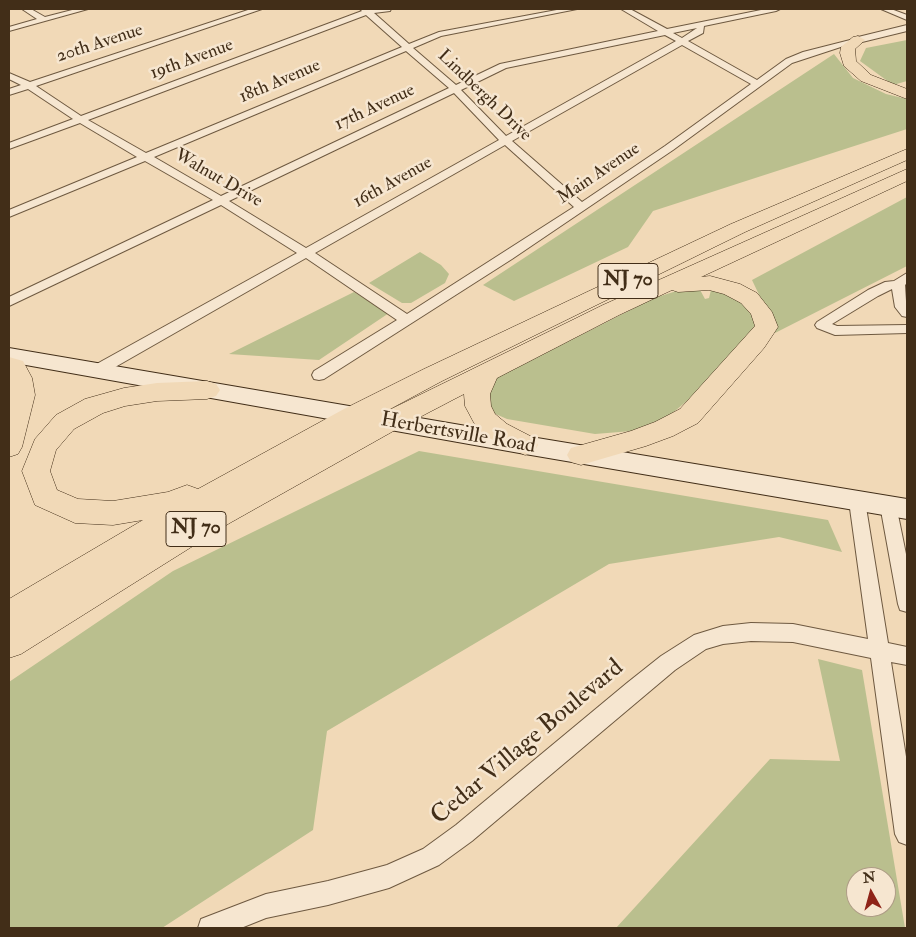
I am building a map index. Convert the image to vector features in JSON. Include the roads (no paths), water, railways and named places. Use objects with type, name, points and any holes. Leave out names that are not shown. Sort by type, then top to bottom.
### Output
[{"type":"highway","points":[[858,40],[848,47],[849,63],[866,78],[907,94]]},
{"type":"highway","name":"NJ 70","points":[[9,616],[162,523],[353,416],[433,375],[738,228],[907,154]]},
{"type":"highway","name":"NJ 70","points":[[9,644],[218,516],[388,422],[611,310],[907,174]]},
{"type":"highway","points":[[581,455],[637,439],[664,429],[689,416],[756,342],[767,327],[761,312],[749,298],[732,289],[710,283],[677,285],[611,310]]},
{"type":"highway","points":[[9,365],[14,367],[20,378],[22,395],[9,447]]},
{"type":"highway","points":[[488,372],[477,394],[478,406],[486,421],[498,431],[525,445]]},
{"type":"highway","points":[[207,390],[157,392],[124,397],[94,406],[65,422],[44,446],[36,472],[45,497],[75,511],[113,513],[172,503],[307,442]]},
{"type":"main road","name":"Herbertsville Road","points":[[9,355],[581,455],[898,507]]},
{"type":"street","points":[[26,9],[44,20]]},
{"type":"street","points":[[9,29],[84,9]]},
{"type":"street","name":"20th Avenue","points":[[9,92],[258,9]]},
{"type":"street","name":"19th Avenue","points":[[9,146],[366,10],[387,9]]},
{"type":"street","name":"18th Avenue","points":[[9,214],[439,34],[573,9]]},
{"type":"street","points":[[625,9],[758,84]]},
{"type":"street","name":"17th Avenue","points":[[9,302],[503,66],[776,9]]},
{"type":"street","points":[[885,9],[907,18]]},
{"type":"street","name":"Lindbergh Drive","points":[[366,10],[454,88],[506,140],[581,207]]},
{"type":"street","name":"16th Avenue","points":[[98,370],[700,31],[703,24]]},
{"type":"street","name":"Main Avenue","points":[[319,375],[405,319],[508,256],[669,148],[789,62],[806,54],[907,28]]},
{"type":"street","name":"Walnut Drive","points":[[9,76],[29,85],[80,119],[220,200],[306,253],[405,319]]},
{"type":"street","points":[[907,313],[902,307],[902,280],[874,293],[828,328],[907,330]]},
{"type":"street","points":[[857,500],[907,834]]},
{"type":"street","points":[[898,507],[907,604]]},
{"type":"street","name":"Cedar Village Boulevard","points":[[210,928],[266,906],[328,893],[389,876],[431,857],[464,833],[634,690],[668,663],[701,641],[723,635],[771,632],[793,633],[907,656]]}]
